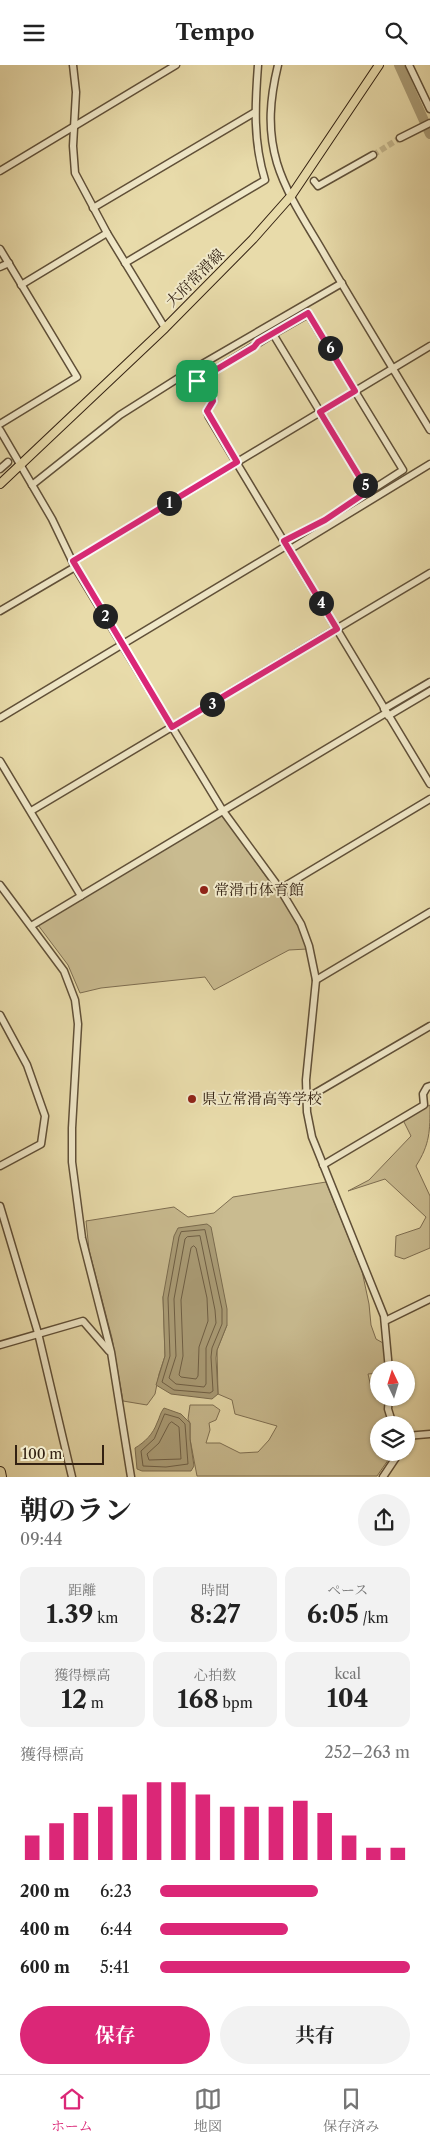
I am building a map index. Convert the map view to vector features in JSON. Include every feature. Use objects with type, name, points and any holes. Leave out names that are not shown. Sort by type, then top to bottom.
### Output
[{"type":"highway","points":[[0,1472],[1,1477]]},
{"type":"main road","name":"大府常滑線","points":[[0,484],[165,328],[253,239],[291,196],[378,65]]},
{"type":"street","points":[[73,65],[76,92],[73,146],[75,173],[107,233],[165,328]]},
{"type":"street","points":[[0,171],[176,65]]},
{"type":"street","points":[[125,263],[265,180],[256,147],[255,112],[258,65]]},
{"type":"street","points":[[278,65],[270,104],[271,133],[276,161],[291,196],[430,430]]},
{"type":"street","points":[[409,65],[430,109]]},
{"type":"street","points":[[93,208],[255,112]]},
{"type":"street","points":[[400,138],[430,123]]},
{"type":"street","points":[[314,181],[318,187],[373,155]]},
{"type":"street","points":[[22,285],[107,233]]},
{"type":"street","points":[[0,249],[77,377],[0,424]]},
{"type":"street","points":[[0,267],[9,263]]},
{"type":"street","points":[[32,485],[120,415],[185,374],[342,283]]},
{"type":"street","points":[[197,381],[308,313],[403,470],[286,546]]},
{"type":"street","points":[[273,334],[368,491]]},
{"type":"street","points":[[0,611],[237,462],[430,346]]},
{"type":"street","points":[[185,374],[190,380],[197,381],[212,396],[213,401],[207,411],[430,784]]},
{"type":"street","points":[[0,430],[52,519],[74,564],[122,645],[223,811],[280,889],[304,933],[316,980],[306,1080],[306,1098],[312,1137],[385,1321],[388,1361]]},
{"type":"street","points":[[0,469],[8,462]]},
{"type":"street","points":[[0,718],[286,546],[430,464]]},
{"type":"street","points":[[31,811],[430,573]]},
{"type":"street","points":[[31,926],[386,713],[430,682]]},
{"type":"street","points":[[386,713],[430,691]]},
{"type":"street","points":[[0,761],[81,896]]},
{"type":"street","points":[[280,889],[430,799]]},
{"type":"street","points":[[0,885],[64,971],[75,1000],[78,1024],[72,1162],[82,1238],[111,1352],[131,1477]]},
{"type":"street","points":[[316,980],[430,912]]},
{"type":"street","points":[[0,1015],[27,1065],[45,1119],[40,1144],[0,1166]]},
{"type":"street","points":[[306,1098],[430,1025]]},
{"type":"street","points":[[323,1165],[424,1105],[423,1093],[430,1086]]},
{"type":"street","points":[[0,1206],[38,1333],[72,1477]]},
{"type":"street","points":[[385,1321],[430,1299]]},
{"type":"street","points":[[0,1345],[83,1321],[111,1352]]},
{"type":"street","points":[[415,1435],[430,1434]]},
{"type":"street","points":[[383,1477],[394,1461]]},
{"type":"shaded area","points":[[222,815],[292,913],[300,927],[307,949],[289,950],[214,990],[205,977],[101,988],[80,993],[68,965],[38,925]]},
{"type":"shaded area","points":[[430,1105],[427,1144],[416,1166],[430,1196],[430,1248],[404,1259],[395,1256],[396,1236],[420,1228],[426,1217],[385,1179],[348,1191],[369,1180],[411,1136],[403,1120]]},
{"type":"shaded area","points":[[326,1182],[362,1271],[371,1325],[376,1339],[383,1343],[385,1361],[370,1361],[370,1374],[368,1374],[370,1406],[385,1406],[387,1416],[370,1416],[370,1461],[387,1461],[377,1476],[197,1476],[188,1419],[190,1405],[213,1405],[220,1410],[216,1420],[209,1423],[210,1430],[206,1443],[220,1443],[240,1453],[258,1452],[269,1440],[277,1426],[235,1414],[232,1400],[218,1394],[217,1350],[227,1325],[165,1292],[163,1297],[165,1356],[155,1394],[147,1405],[123,1401],[112,1338],[89,1250],[86,1221],[174,1207],[188,1217],[214,1213],[233,1197]]},
{"type":"water","points":[[207,1224],[211,1227],[227,1309],[227,1325],[217,1350],[216,1358],[218,1394],[212,1399],[171,1394],[156,1385],[165,1356],[163,1297],[174,1236],[178,1228]]},
{"type":"water","points":[[164,1408],[181,1414],[190,1423],[194,1466],[191,1471],[142,1471],[137,1469],[135,1448],[151,1434]]},
{"type":"waterway","points":[[399,65],[430,134]]},
{"type":"tunnel","points":[[373,155],[400,138]]},
{"type":"place","name":"常滑市体育館","points":[[204,890]]},
{"type":"place","name":"県立常滑高等学校","points":[[192,1099]]},
{"type":"route","points":[[308,313],[355,391],[320,412],[368,491],[310,529],[284,541],[337,629],[172,727],[73,561],[237,462],[209,417],[207,411],[213,401],[212,396],[197,381],[308,313]]}]
